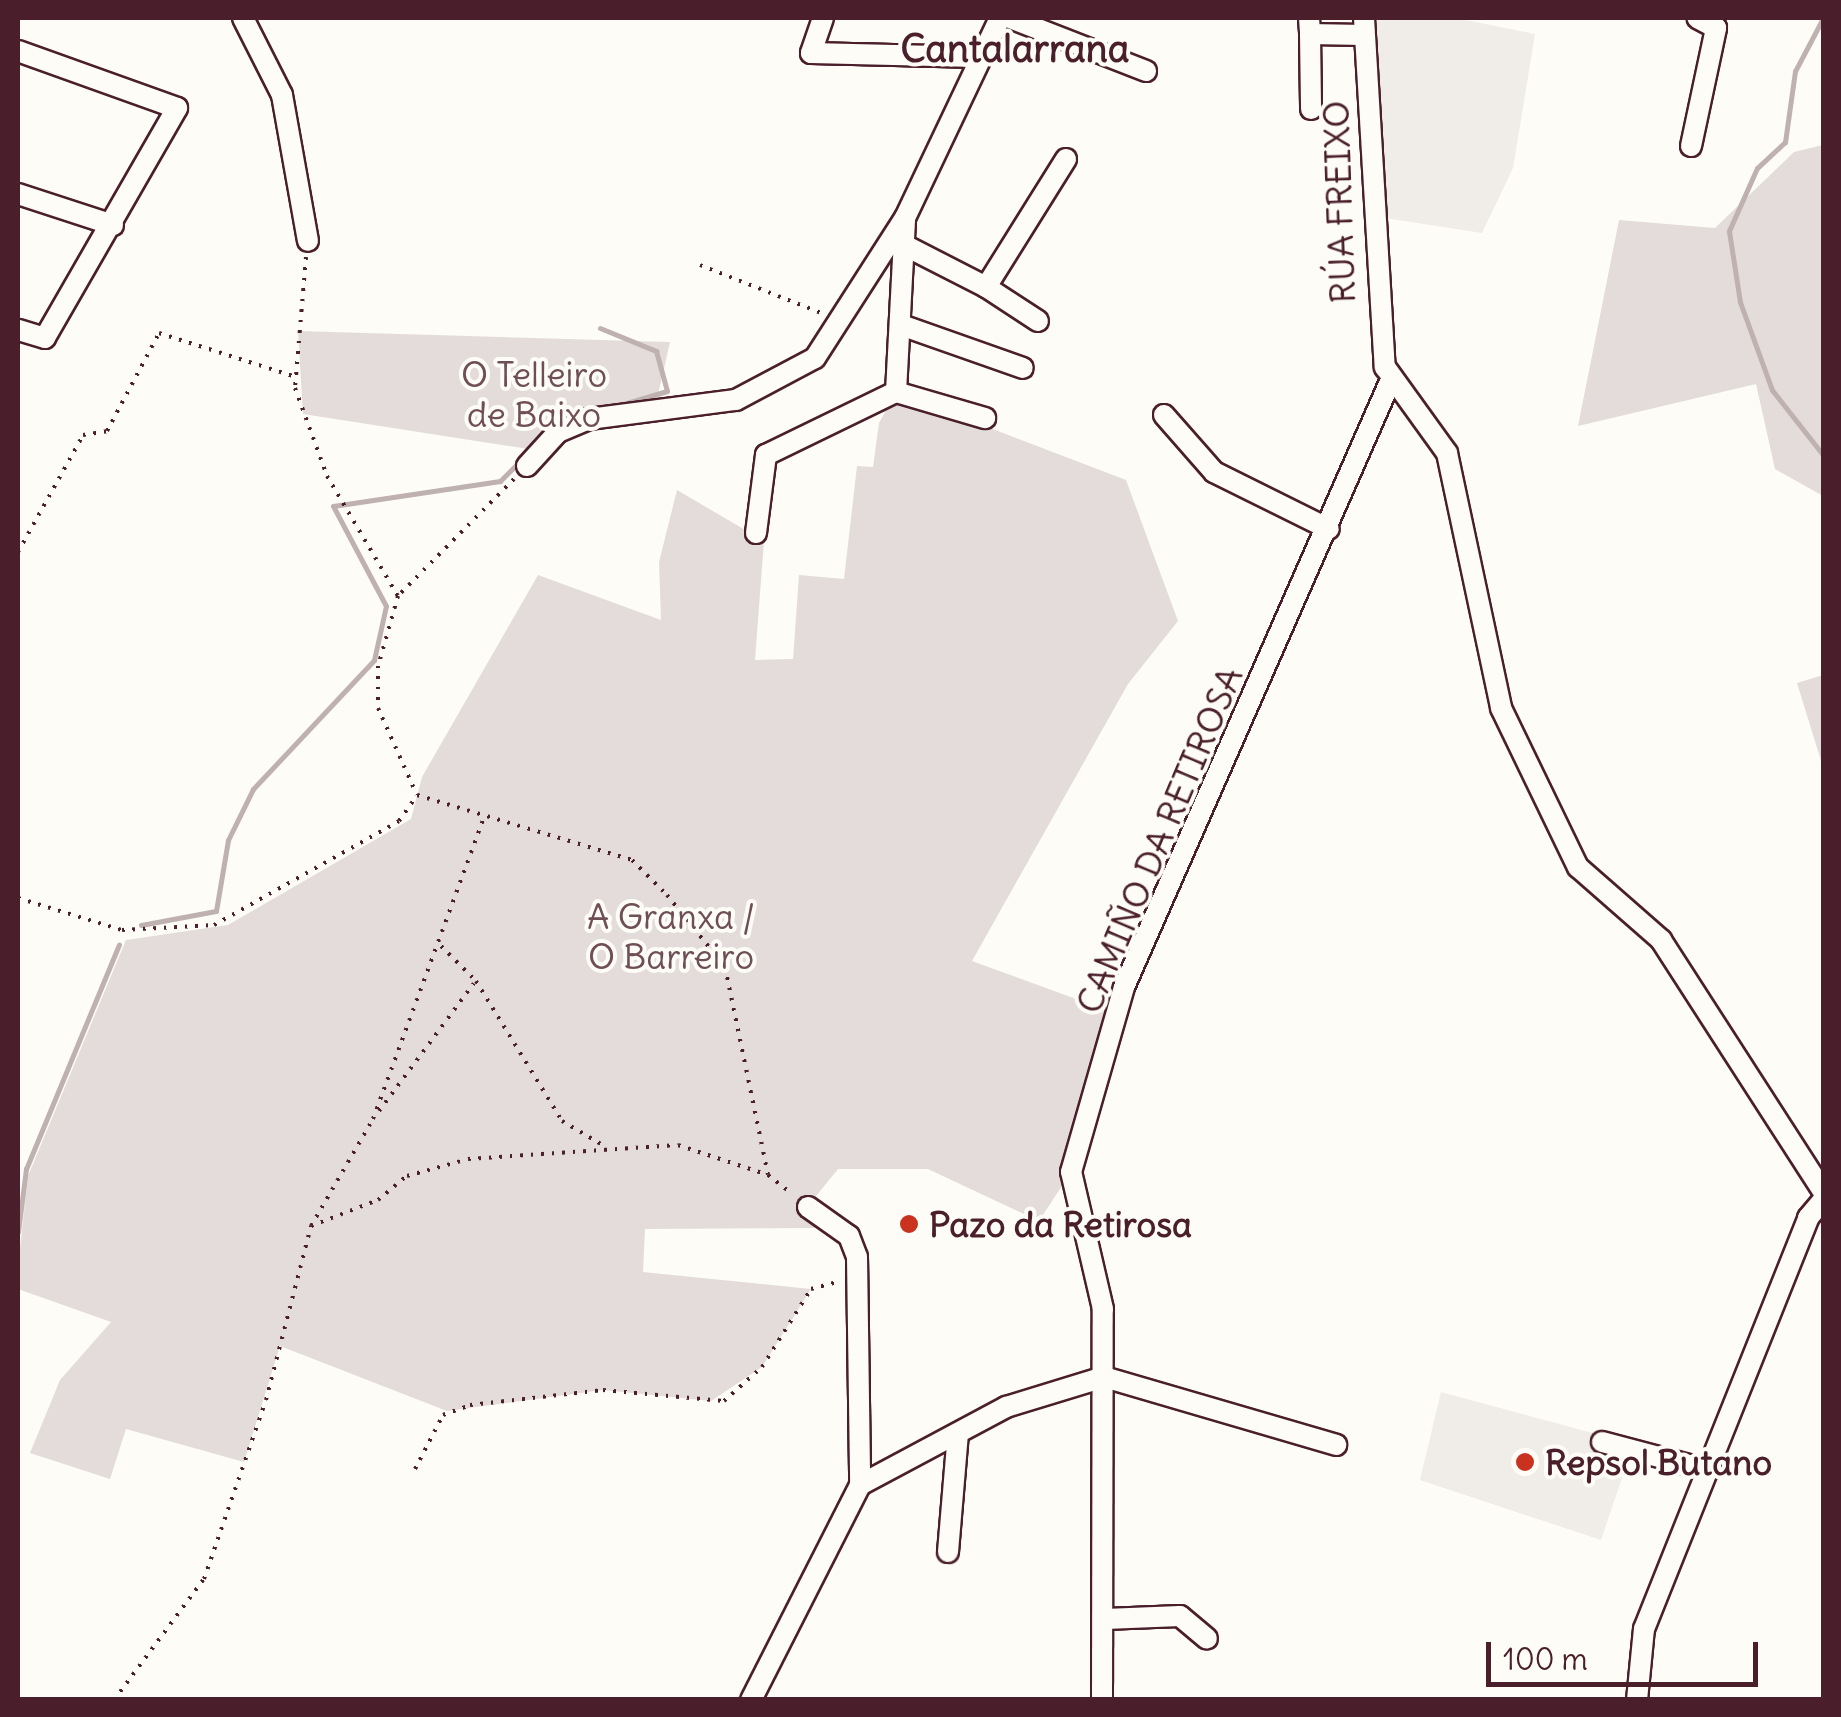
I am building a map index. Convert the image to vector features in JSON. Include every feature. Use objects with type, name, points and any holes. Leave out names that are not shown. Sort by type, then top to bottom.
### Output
[{"type":"street","points":[[243,18],[282,95],[308,242]]},
{"type":"street","points":[[823,18],[811,54],[977,58]]},
{"type":"street","points":[[527,466],[558,432],[589,419],[760,392],[814,358],[844,322],[905,218],[977,58],[1000,18]]},
{"type":"street","points":[[1010,18],[1146,71]]},
{"type":"street","points":[[1691,146],[1716,28],[1697,18]]},
{"type":"street","points":[[1310,109],[1309,26],[1364,26]]},
{"type":"street","name":"RÚA FREIXO","points":[[1364,26],[1376,318],[1390,382]]},
{"type":"street","points":[[18,51],[178,108],[45,338],[18,330]]},
{"type":"street","points":[[986,287],[1066,159]]},
{"type":"street","points":[[18,194],[113,225]]},
{"type":"street","points":[[896,392],[905,218]]},
{"type":"street","points":[[904,245],[986,287],[1038,321]]},
{"type":"street","points":[[902,326],[1023,368]]},
{"type":"street","points":[[1390,382],[1447,453],[1501,708],[1578,867],[1661,940],[1824,1196],[1644,1629],[1637,1700]]},
{"type":"street","name":"CAMIÑO DA RETIROSA","points":[[1102,1700],[1106,1620],[1102,1309],[1071,1172],[1124,987],[1329,529],[1390,382]]},
{"type":"street","points":[[756,533],[766,455],[896,392],[986,418]]},
{"type":"street","points":[[1164,416],[1214,472],[1329,529]]},
{"type":"street","points":[[751,1700],[860,1485],[862,1283],[850,1236],[808,1206]]},
{"type":"street","points":[[860,1485],[958,1433],[1104,1377],[1336,1444]]},
{"type":"street","points":[[948,1552],[958,1433]]},
{"type":"street","points":[[1602,1442],[1708,1470]]},
{"type":"street","points":[[1106,1620],[1180,1616],[1207,1639]]},
{"type":"path","points":[[308,242],[296,377],[312,445],[398,596]]},
{"type":"path","points":[[700,265],[844,322]]},
{"type":"path","points":[[18,552],[83,434],[107,431],[159,333],[296,377]]},
{"type":"path","points":[[527,466],[398,596],[378,666],[378,708],[418,794],[632,860],[724,967],[744,1028],[768,1175]]},
{"type":"path","points":[[18,898],[122,930],[214,924],[399,820],[418,794]]},
{"type":"path","points":[[373,1120],[404,1023],[442,946],[485,815]]},
{"type":"path","points":[[442,946],[476,981],[562,1121],[606,1146]]},
{"type":"path","points":[[114,1700],[204,1579],[266,1400],[310,1226],[373,1120],[476,981]]},
{"type":"path","points":[[310,1226],[378,1200],[407,1176],[468,1159],[606,1146],[678,1145],[768,1175],[808,1206]]},
{"type":"path","points":[[415,1468],[443,1415],[470,1405],[604,1390],[724,1401],[762,1368],[811,1289],[862,1283]]},
{"type":"shaded area","points":[[1372,18],[1456,18],[1535,34],[1513,168],[1482,233],[1385,218]]},
{"type":"shaded area","points":[[1441,1392],[1682,1457],[1702,1456],[1695,1471],[1630,1454],[1601,1540],[1420,1480]]},
{"type":"green space","points":[[1823,145],[1823,496],[1775,469],[1756,384],[1578,426],[1619,220],[1715,228],[1794,152]]},
{"type":"green space","name":"O Telleiro de Baixo","points":[[298,331],[670,342],[655,408],[541,451],[303,414]]},
{"type":"green space","name":"A Granxa / O Barreiro","points":[[896,392],[1126,480],[1178,621],[1128,684],[972,961],[1117,1014],[1071,1172],[1039,1221],[928,1169],[838,1169],[808,1206],[821,1228],[645,1229],[643,1272],[811,1289],[762,1367],[711,1401],[603,1390],[447,1411],[280,1346],[244,1462],[126,1429],[110,1479],[30,1453],[60,1380],[111,1322],[18,1289],[18,1266],[28,1176],[126,940],[228,925],[411,819],[422,777],[538,575],[661,620],[659,562],[677,490],[764,541],[755,660],[793,659],[799,575],[844,579],[857,466],[873,467],[879,423]]},
{"type":"green space","points":[[1824,675],[1823,767],[1797,683]]},
{"type":"waterway","points":[[1823,18],[1795,71],[1785,142],[1757,168],[1729,231],[1740,302],[1772,390],[1824,456]]},
{"type":"waterway","points":[[600,328],[656,351],[667,391],[620,405]]},
{"type":"waterway","points":[[141,925],[216,911],[228,840],[253,789],[374,660],[386,606],[333,506],[500,481],[521,460]]},
{"type":"waterway","points":[[18,1232],[26,1169],[119,944]]},
{"type":"place","name":"Pazo da Retirosa","points":[[909,1224]]},
{"type":"place","name":"Repsol Butano","points":[[1525,1462]]},
{"type":"district","name":"Cantalarrana","points":[[1015,49]]}]
